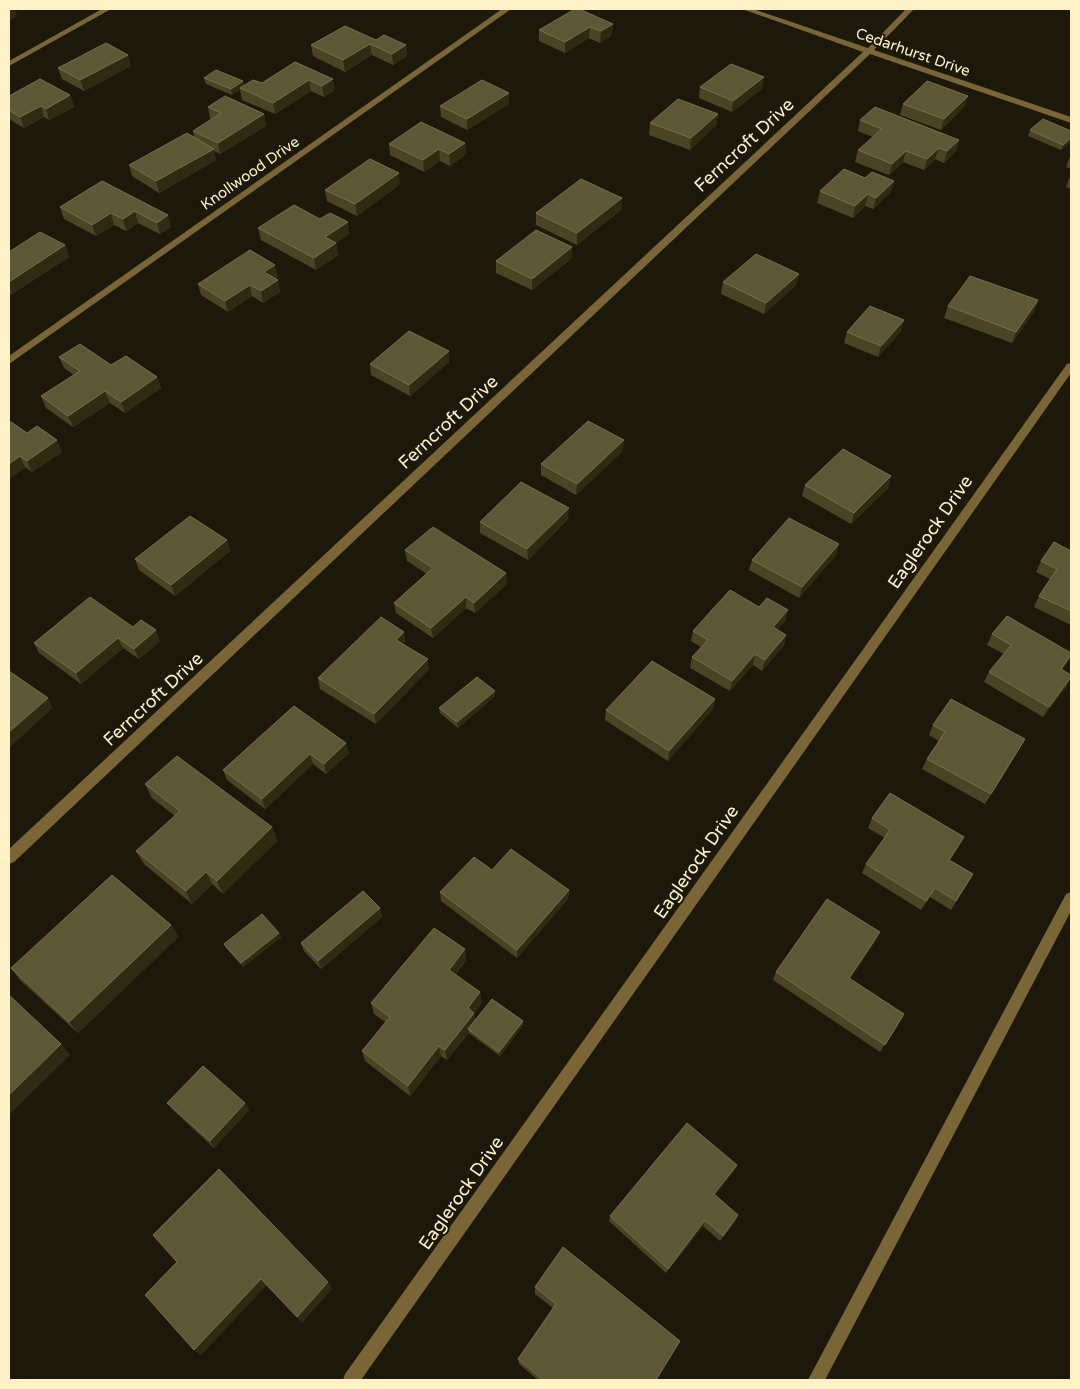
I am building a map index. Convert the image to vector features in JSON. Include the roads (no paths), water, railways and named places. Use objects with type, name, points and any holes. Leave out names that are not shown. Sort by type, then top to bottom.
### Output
[{"type":"street","points":[[9,64],[107,9]]},
{"type":"street","name":"Knollwood Drive","points":[[9,360],[507,9]]},
{"type":"street","name":"Cedarhurst Drive","points":[[746,9],[1071,120]]},
{"type":"street","name":"Ferncroft Drive","points":[[9,858],[869,51],[910,9]]},
{"type":"street","name":"Eaglerock Drive","points":[[351,1380],[1071,366]]},
{"type":"street","points":[[816,1380],[1071,898]]}]
